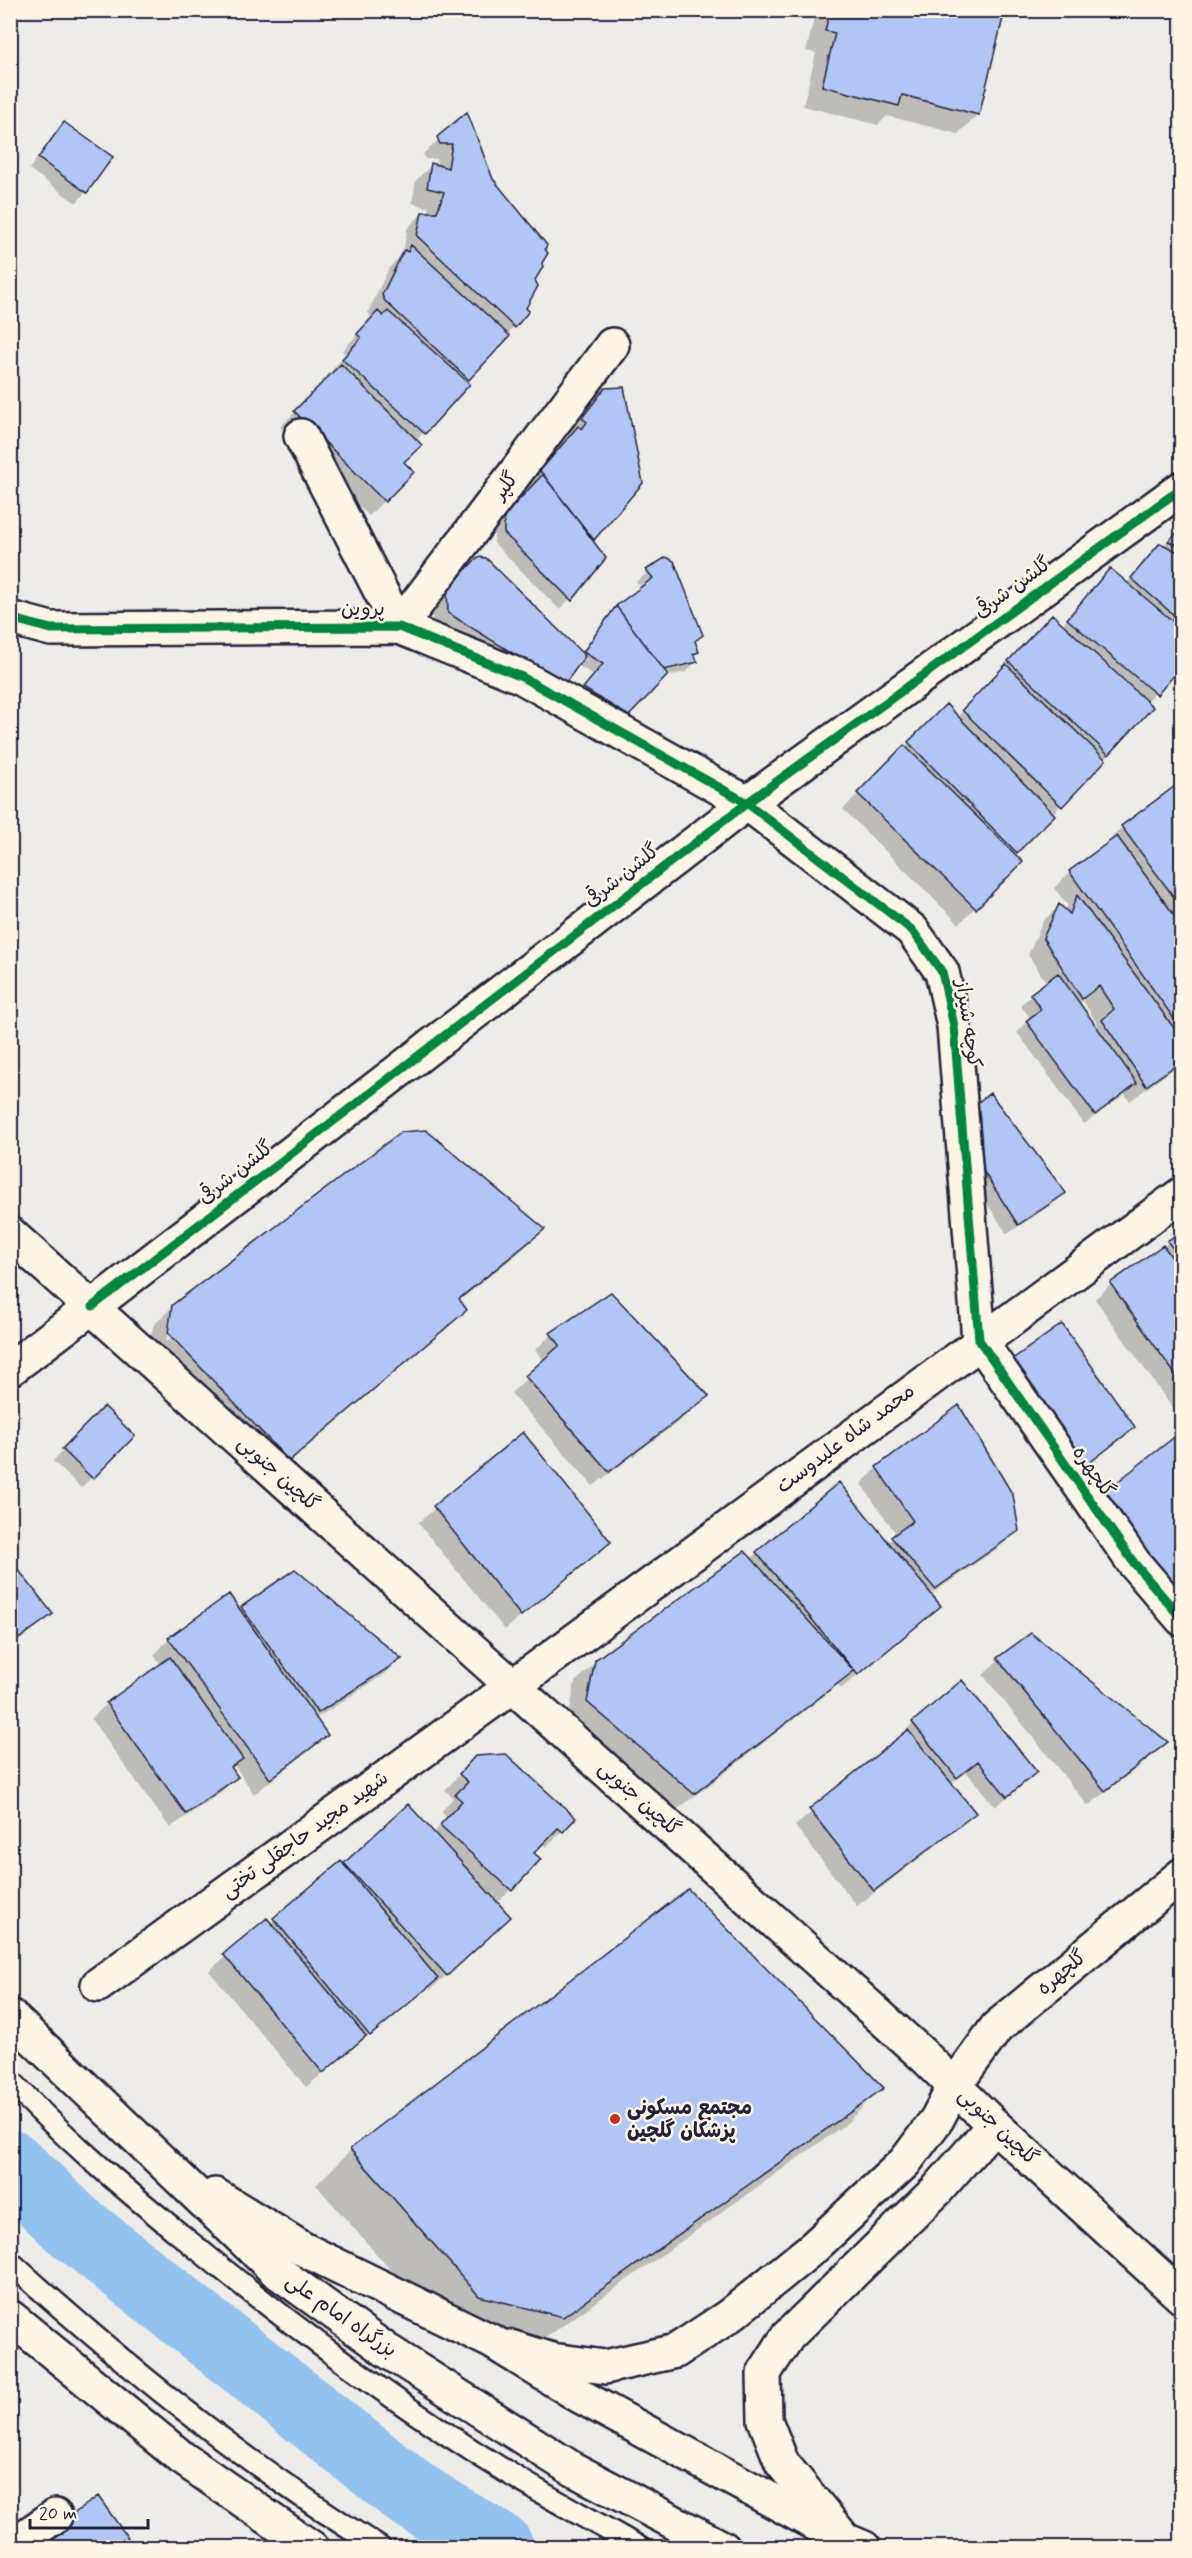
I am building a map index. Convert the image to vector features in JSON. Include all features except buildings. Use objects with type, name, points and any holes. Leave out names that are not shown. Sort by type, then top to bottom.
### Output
[{"type":"main road","name":"گلپر","points":[[399,627],[612,345]]},
{"type":"main road","points":[[301,436],[399,627]]},
{"type":"main road","name":"گلشن شرقی","points":[[10,1369],[747,803],[1182,488]]},
{"type":"main road","name":"پروین","points":[[10,618],[51,629],[399,627],[522,677],[747,803]]},
{"type":"main road","name":"کوچه شیراز","points":[[747,803],[912,930],[942,972],[954,1026],[979,1340]]},
{"type":"main road","name":"محمد شاه علیدوست","points":[[513,1686],[979,1340],[1182,1194]]},
{"type":"main road","name":"گلچین جنوبی","points":[[10,1234],[93,1306],[955,2085],[994,2125],[1182,2297]]},
{"type":"main road","name":"گلچهره","points":[[979,1340],[1134,1563],[1182,1619]]},
{"type":"main road","name":"شهید مجید حاجقلی تختی","points":[[98,1985],[513,1686]]},
{"type":"main road","name":"گلچهره","points":[[493,2342],[552,2360],[605,2367],[676,2351],[729,2316],[814,2247],[905,2162],[937,2119],[955,2085],[997,2027],[1182,1875]]},
{"type":"main road","name":"بزرگراه امام علی","points":[[10,2016],[275,2270],[386,2350],[571,2468],[723,2547]]},
{"type":"main road","points":[[855,2544],[782,2463],[765,2420],[764,2373],[788,2336],[936,2191],[994,2125]]},
{"type":"main road","points":[[160,2162],[303,2249],[493,2342],[580,2396],[855,2544]]},
{"type":"main road","points":[[10,2317],[183,2458],[312,2547]]},
{"type":"main road","points":[[10,2547],[55,2516]]},
{"type":"lane","points":[[10,2080],[44,2116],[128,2191],[229,2275],[326,2348],[505,2471],[640,2547]]},
{"type":"lane","points":[[10,2262],[119,2358],[234,2448],[380,2547]]},
{"type":"waterway","points":[[10,2165],[71,2224],[410,2493],[499,2548]]},
{"type":"cycle path","points":[[93,1306],[747,803],[1182,488]]},
{"type":"cycle path","points":[[10,618],[51,629],[399,627],[522,677],[747,803],[912,930],[942,972],[954,1026],[979,1340],[1134,1563],[1182,1619]]},
{"type":"place","name":"مجتمع مسکونی پزشکان گلچین","points":[[615,2119]]}]
